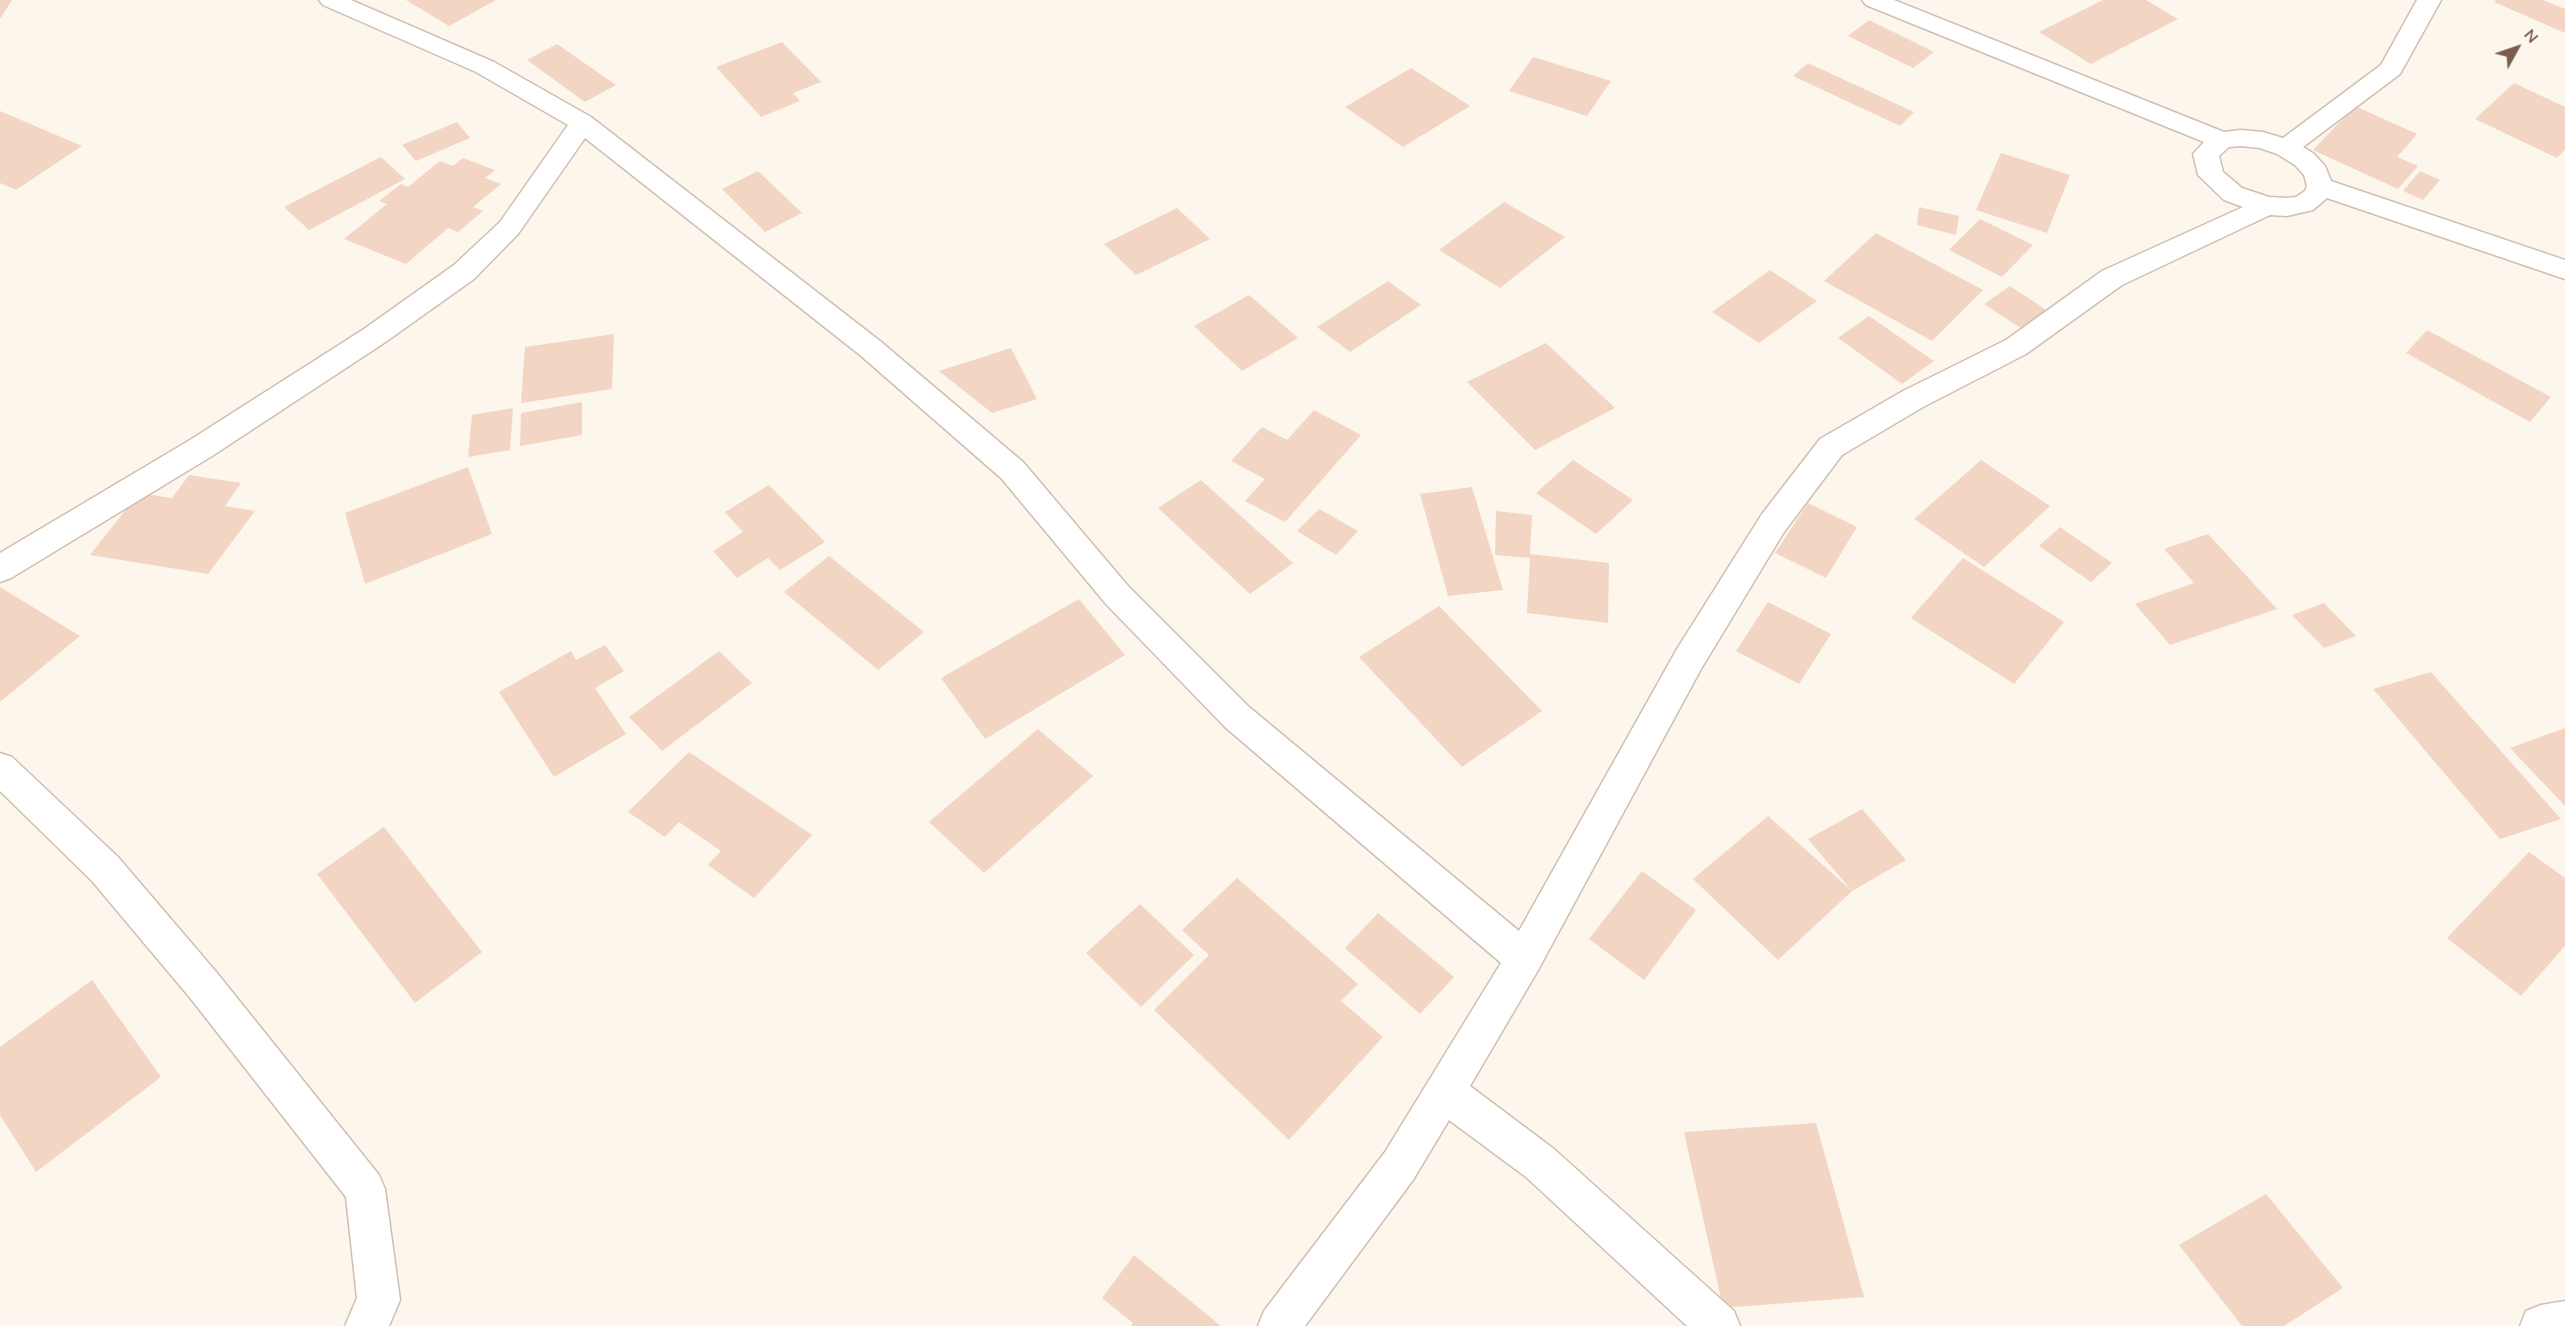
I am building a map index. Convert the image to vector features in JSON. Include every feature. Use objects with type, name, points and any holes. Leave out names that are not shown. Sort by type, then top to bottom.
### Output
[{"type":"street","points":[[331,0],[485,67],[582,123],[870,348],[1012,470],[1117,595],[1237,717],[1524,959]]},
{"type":"street","points":[[1874,0],[2222,140],[2241,138],[2263,140],[2286,148],[2304,159],[2316,172],[2320,186],[2315,196],[2304,204],[2287,207],[2267,206],[2233,194],[2211,175],[2206,154],[2222,140]]},
{"type":"street","points":[[2286,148],[2391,69],[2429,0]]},
{"type":"street","points":[[0,569],[220,436],[374,336],[464,272],[509,228],[582,123]]},
{"type":"street","points":[[2320,186],[2565,270]]},
{"type":"street","points":[[1279,1326],[1399,1166],[1524,959],[1689,659],[1773,523],[1831,447],[1913,399],[2016,347],[2112,278],[2267,206]]},
{"type":"street","points":[[0,768],[105,869],[204,986],[365,1189],[379,1300],[366,1326]]},
{"type":"street","points":[[1444,1091],[1540,1163],[1719,1326]]},
{"type":"street","points":[[2541,1326],[2565,1322]]},
{"type":"building","points":[[0,0],[12,0],[0,19]]},
{"type":"building","points":[[406,0],[496,0],[449,26]]},
{"type":"building","points":[[2103,0],[2146,0],[2178,19],[2091,64],[2039,32]]},
{"type":"building","points":[[2496,0],[2543,0],[2565,9],[2565,33],[2494,2]]},
{"type":"building","points":[[1869,20],[1934,52],[1913,68],[1848,36]]},
{"type":"building","points":[[782,42],[821,82],[793,93],[800,101],[761,117],[716,67]]},
{"type":"building","points":[[557,44],[616,85],[585,102],[527,60]]},
{"type":"building","points":[[1533,57],[1611,81],[1587,116],[1509,91]]},
{"type":"building","points":[[1808,63],[1914,112],[1900,126],[1793,76]]},
{"type":"building","points":[[1411,68],[1470,106],[1403,147],[1345,107]]},
{"type":"building","points":[[2514,83],[2565,107],[2565,150],[2557,158],[2475,119]]},
{"type":"building","points":[[2355,106],[2417,134],[2397,157],[2418,166],[2398,189],[2313,150]]},
{"type":"building","points":[[0,111],[82,146],[16,190],[0,183]]},
{"type":"building","points":[[457,122],[470,138],[416,161],[402,145]]},
{"type":"building","points":[[2001,153],[2070,175],[2047,233],[1976,210]]},
{"type":"building","points":[[381,157],[405,179],[309,230],[284,207]]},
{"type":"building","points":[[463,158],[495,170],[485,178],[501,184],[473,207],[483,211],[458,232],[448,228],[406,264],[344,239],[387,204],[379,201],[401,184],[408,187],[440,161],[453,166]]},
{"type":"building","points":[[758,171],[802,213],[765,232],[722,189]]},
{"type":"building","points":[[2420,171],[2440,180],[2423,200],[2403,191]]},
{"type":"building","points":[[1504,202],[1565,237],[1500,288],[1439,250]]},
{"type":"building","points":[[1919,207],[1959,216],[1956,235],[1917,225]]},
{"type":"building","points":[[1177,208],[1210,239],[1136,275],[1104,244]]},
{"type":"building","points":[[1980,219],[2033,245],[2002,277],[1949,250]]},
{"type":"building","points":[[1876,233],[1983,290],[1932,341],[1824,281]]},
{"type":"building","points":[[1770,270],[1817,301],[1759,343],[1712,312]]},
{"type":"building","points":[[1388,281],[1421,305],[1350,352],[1317,327]]},
{"type":"building","points":[[2010,286],[2048,311],[2022,329],[1984,304]]},
{"type":"building","points":[[1249,295],[1298,338],[1242,371],[1194,326]]},
{"type":"building","points":[[1869,316],[1934,361],[1902,384],[1838,338]]},
{"type":"building","points":[[2427,330],[2551,397],[2530,422],[2406,353]]},
{"type":"building","points":[[614,334],[612,389],[521,403],[525,347]]},
{"type":"building","points":[[1546,343],[1615,408],[1535,450],[1467,382]]},
{"type":"building","points":[[1011,348],[1037,399],[992,413],[939,371]]},
{"type":"building","points":[[582,402],[582,435],[520,446],[521,413]]},
{"type":"building","points":[[513,408],[510,450],[468,457],[472,415]]},
{"type":"building","points":[[1314,410],[1361,435],[1285,522],[1245,501],[1265,479],[1231,461],[1262,427],[1287,440]]},
{"type":"building","points":[[1573,460],[1633,500],[1596,534],[1536,493]]},
{"type":"building","points":[[1981,460],[2050,506],[1984,567],[1914,519]]},
{"type":"building","points":[[468,467],[492,534],[365,584],[345,513]]},
{"type":"building","points":[[189,475],[241,483],[225,506],[255,511],[208,574],[90,555],[139,493],[172,498]]},
{"type":"building","points":[[1201,480],[1293,563],[1250,594],[1158,508]]},
{"type":"building","points":[[769,485],[825,542],[780,570],[768,558],[737,578],[713,551],[743,532],[725,512]]},
{"type":"building","points":[[1472,487],[1503,590],[1448,596],[1420,494]]},
{"type":"building","points":[[1808,503],[1857,527],[1826,578],[1775,553]]},
{"type":"building","points":[[1319,509],[1358,531],[1336,555],[1297,531]]},
{"type":"building","points":[[1496,511],[1532,515],[1530,554],[1609,563],[1608,623],[1527,613],[1530,558],[1495,555]]},
{"type":"building","points":[[2060,527],[2112,563],[2091,582],[2039,546]]},
{"type":"building","points":[[2208,534],[2277,609],[2170,645],[2135,604],[2194,583],[2164,549]]},
{"type":"building","points":[[829,556],[924,632],[878,670],[784,592]]},
{"type":"building","points":[[1963,558],[2064,622],[2014,684],[1911,618]]},
{"type":"building","points":[[0,587],[80,636],[0,702]]},
{"type":"building","points":[[1079,599],[1125,655],[985,739],[941,678]]},
{"type":"building","points":[[1768,602],[1831,634],[1799,684],[1736,651]]},
{"type":"building","points":[[2324,603],[2356,636],[2324,648],[2292,615]]},
{"type":"building","points":[[1439,606],[1542,711],[1462,767],[1359,657]]},
{"type":"building","points":[[605,645],[624,671],[595,688],[626,734],[554,777],[499,692],[571,651],[576,660]]},
{"type":"building","points":[[719,651],[752,683],[662,751],[629,717]]},
{"type":"building","points":[[2431,672],[2561,819],[2500,839],[2373,689]]},
{"type":"building","points":[[2565,728],[2565,806],[2510,748]]},
{"type":"building","points":[[1038,729],[1093,776],[984,873],[929,822]]},
{"type":"building","points":[[689,752],[812,835],[754,898],[708,865],[721,851],[679,822],[665,837],[628,812]]},
{"type":"building","points":[[1862,809],[1906,860],[1852,891],[1808,839]]},
{"type":"building","points":[[1768,816],[1852,891],[1778,960],[1693,879]]},
{"type":"building","points":[[384,827],[482,952],[415,1003],[317,874]]},
{"type":"building","points":[[2529,852],[2565,878],[2565,946],[2521,996],[2447,938]]},
{"type":"building","points":[[1642,871],[1696,910],[1644,980],[1589,939]]},
{"type":"building","points":[[1237,878],[1358,984],[1341,1001],[1383,1037],[1289,1140],[1154,1010],[1209,955],[1182,930]]},
{"type":"building","points":[[1140,904],[1194,955],[1141,1007],[1086,953]]},
{"type":"building","points":[[1378,913],[1454,977],[1420,1014],[1345,948]]},
{"type":"building","points":[[92,980],[161,1077],[36,1172],[0,1115],[0,1047]]},
{"type":"building","points":[[1816,1123],[1864,1297],[1723,1308],[1684,1132]]},
{"type":"building","points":[[2266,1194],[2343,1288],[2284,1326],[2242,1326],[2179,1245]]},
{"type":"building","points":[[1134,1255],[1221,1326],[1131,1326],[1133,1323],[1102,1298]]}]
